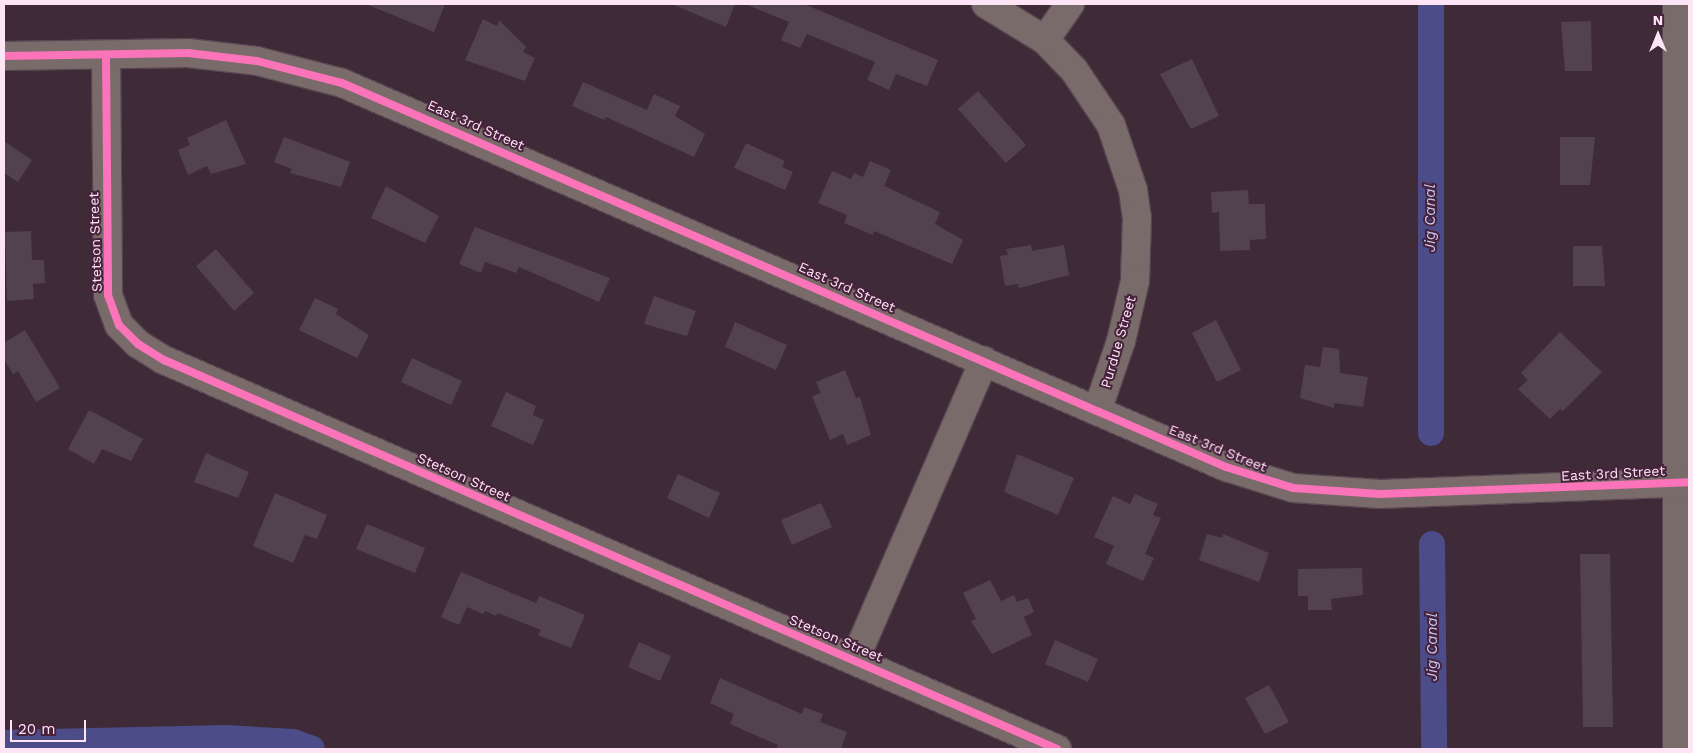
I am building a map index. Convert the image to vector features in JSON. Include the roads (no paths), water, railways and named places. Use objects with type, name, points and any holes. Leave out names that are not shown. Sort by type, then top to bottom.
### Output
[{"type":"street","name":"Purdue Street","points":[[986,4],[1045,40],[1074,70],[1111,125],[1123,157],[1137,218],[1135,281],[1121,341],[1097,411]]},
{"type":"street","points":[[1045,40],[1070,4]]},
{"type":"street","points":[[1677,4],[1684,483],[1677,749]]},
{"type":"street","name":"East 3rd Street","points":[[4,56],[188,53],[257,60],[342,84],[1226,467],[1302,489],[1389,494],[1684,483]]},
{"type":"street","name":"Stetson Street","points":[[106,55],[108,295],[119,325],[138,344],[164,360],[855,658],[1057,749]]},
{"type":"street","points":[[855,658],[984,361]]},
{"type":"waterway","name":"Jig Canal","points":[[1431,4],[1431,433]]},
{"type":"waterway","name":"Jig Canal","points":[[1432,544],[1434,749]]},
{"type":"waterway","points":[[4,743],[227,738],[293,742],[312,749]]}]
